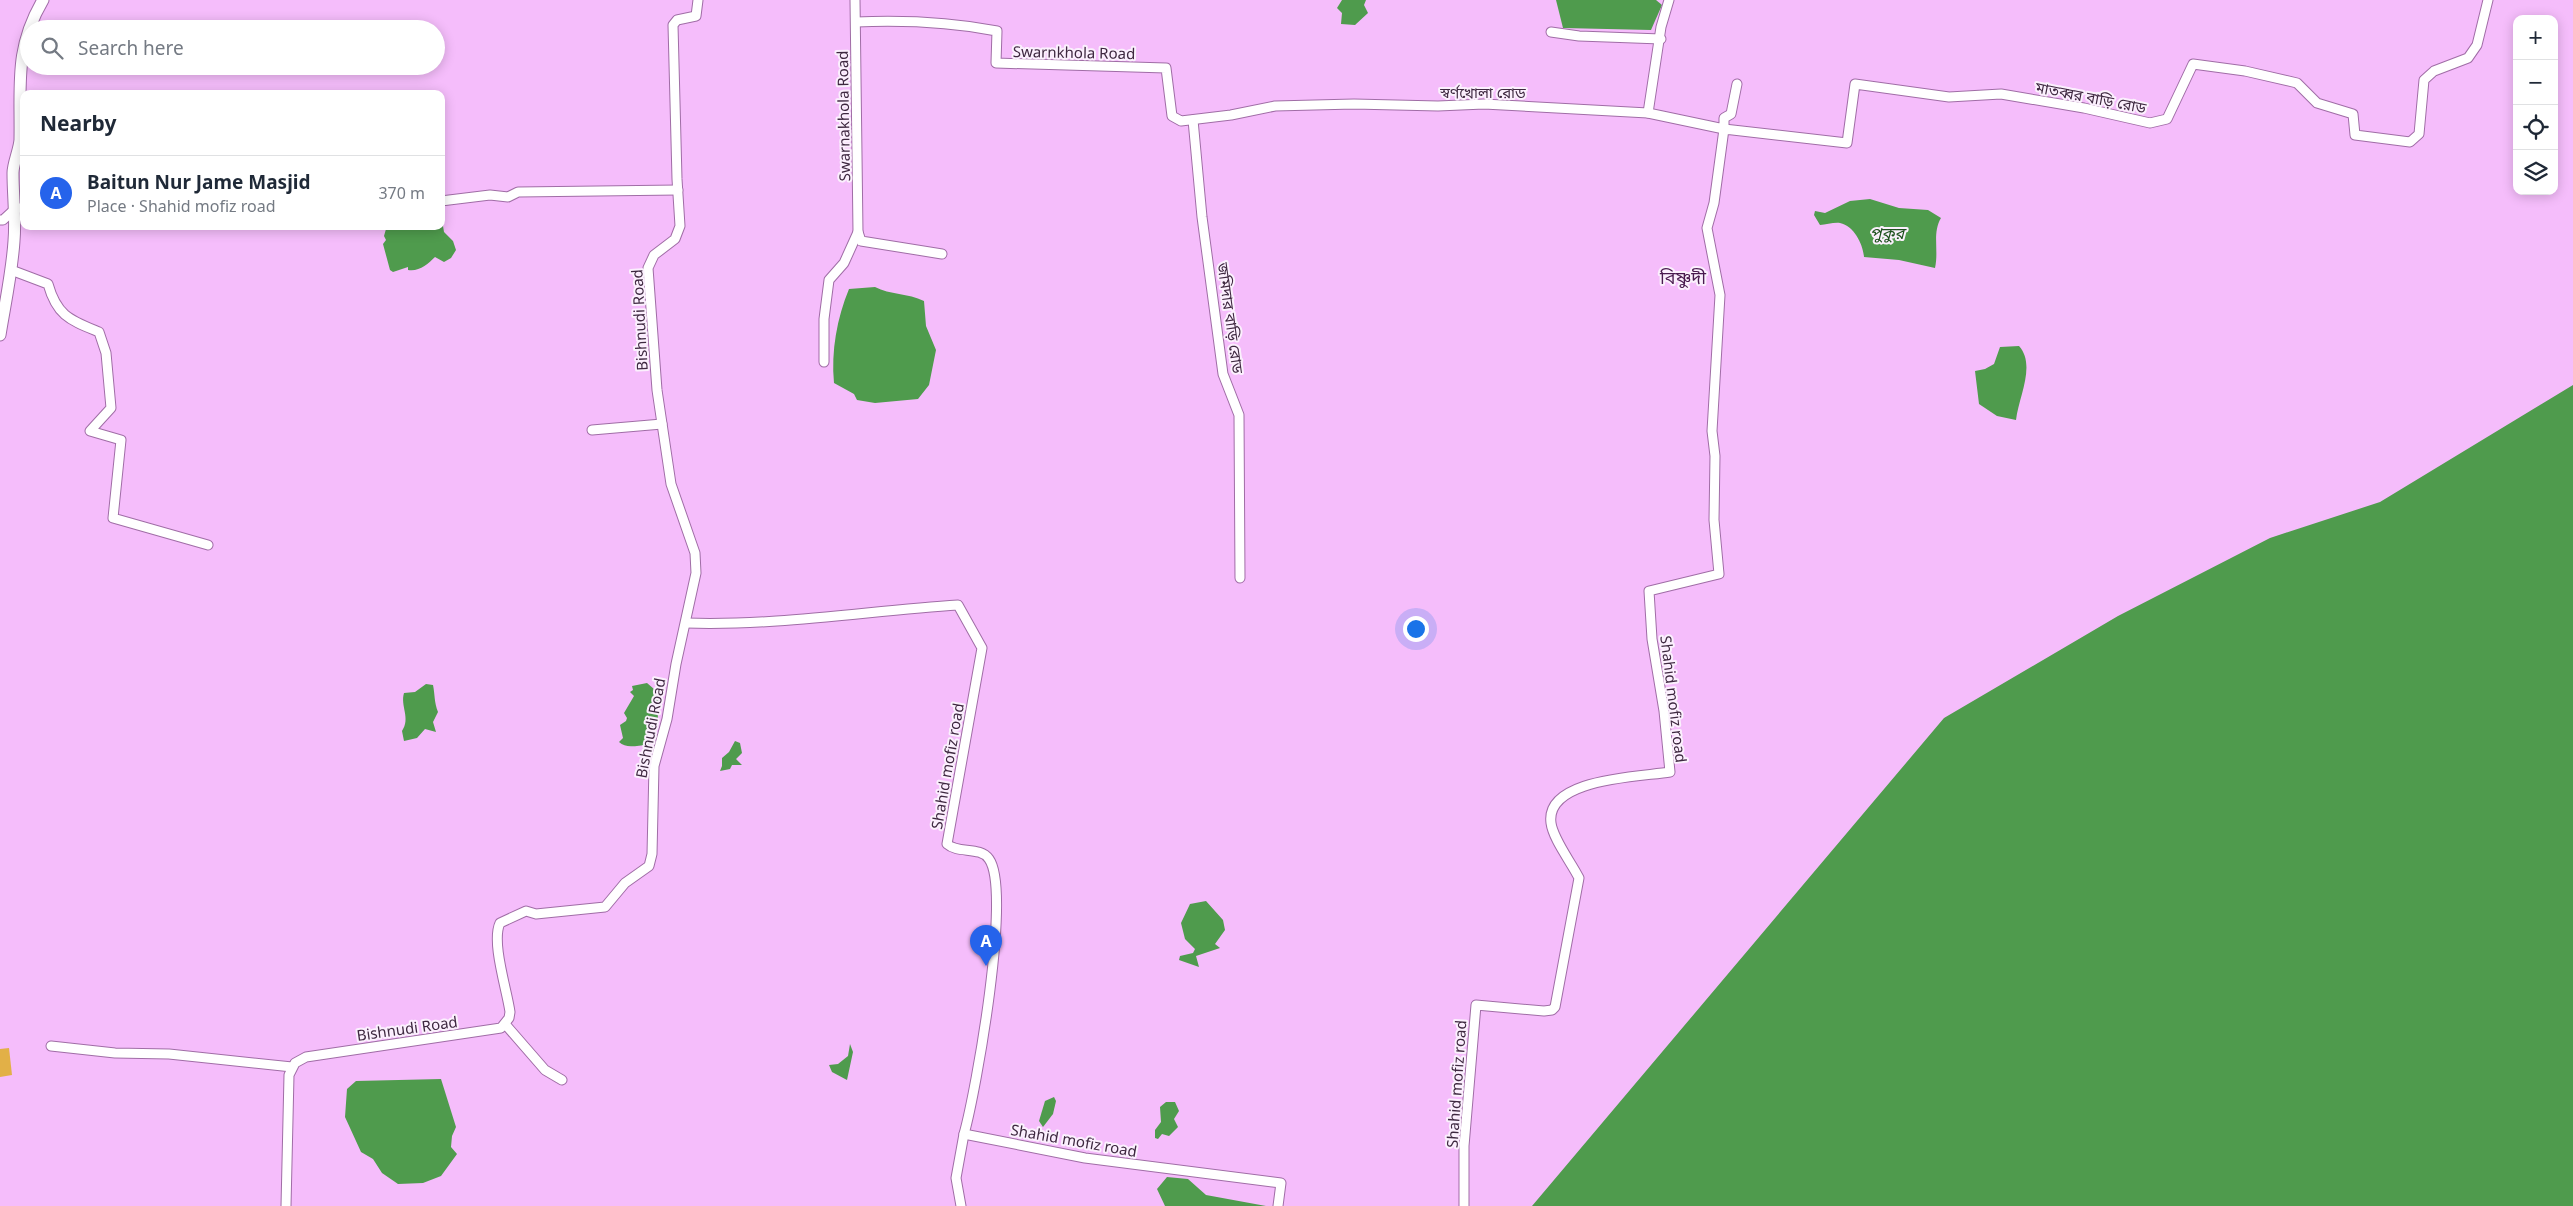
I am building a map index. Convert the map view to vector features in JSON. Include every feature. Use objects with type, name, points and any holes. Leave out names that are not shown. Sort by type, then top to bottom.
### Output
[{"type":"street","points":[[33,20],[43,0]]},
{"type":"street","name":"Bishnudi Road","points":[[292,1067],[306,1057],[500,1028],[505,1024],[510,1012],[498,947],[497,929],[500,923],[526,911],[536,914],[606,907],[625,883],[650,866],[652,854],[654,766],[668,719],[676,664],[696,573],[694,553],[671,484],[657,390],[648,268],[654,255],[675,239],[680,226],[674,26],[678,20],[696,16],[698,0]]},
{"type":"street","name":"Swarnakhola Road","points":[[855,0],[858,232]]},
{"type":"street","points":[[1648,113],[1661,39],[1661,27],[1669,0]]},
{"type":"street","name":"মাতব্বর বাড়ি রোড","points":[[1724,129],[1847,143],[1855,84],[1949,97],[2001,94],[2084,108],[2150,123],[2167,118],[2193,64],[2245,71],[2297,84],[2317,103],[2353,114],[2355,135],[2410,142],[2419,134],[2424,80],[2434,71],[2468,58],[2477,46],[2488,0]]},
{"type":"street","name":"Swarnkhola Road","points":[[856,22],[902,20],[967,25],[997,31],[996,64],[1166,68],[1172,116],[1181,121],[1193,120]]},
{"type":"street","points":[[1551,32],[1579,36],[1661,39]]},
{"type":"street","points":[[0,335],[19,226],[20,208],[13,170],[18,156],[20,140],[20,61]]},
{"type":"street","points":[[1724,129],[1724,118],[1732,114],[1737,84]]},
{"type":"street","name":"স্বর্ণখোলা রোড","points":[[1193,120],[1275,106],[1354,104],[1438,106],[1484,104],[1648,113],[1724,129]]},
{"type":"street","name":"জমিদার বাড়ি রোড","points":[[1193,120],[1202,217],[1223,374],[1239,415],[1240,578]]},
{"type":"street","name":"Shahid mofiz road","points":[[1464,1206],[1464,1146],[1476,1004],[1544,1011],[1552,1010],[1555,1007],[1579,878],[1555,837],[1551,823],[1553,805],[1556,800],[1574,791],[1608,779],[1670,772],[1664,710],[1652,638],[1649,591],[1719,574],[1714,520],[1715,456],[1712,431],[1720,295],[1707,228],[1714,203],[1724,129]]},
{"type":"street","points":[[445,201],[490,195],[508,197],[518,192],[678,190]]},
{"type":"street","points":[[0,220],[3,220],[20,208]]},
{"type":"street","points":[[858,232],[861,241],[942,254]]},
{"type":"street","points":[[824,362],[824,319],[829,280],[844,263],[858,232]]},
{"type":"street","points":[[11,270],[48,284],[53,300],[62,314],[77,323],[99,332],[106,353],[111,408],[90,431],[121,440],[113,518],[208,546]]},
{"type":"street","points":[[592,430],[662,424]]},
{"type":"street","name":"Shahid mofiz road","points":[[686,622],[820,619],[958,605],[982,648],[947,844],[952,848],[983,853],[990,859],[994,877],[997,915],[984,1030],[964,1134],[1052,1152],[1131,1165],[1281,1183],[1278,1206]]},
{"type":"street","points":[[505,1024],[545,1070],[562,1080]]},
{"type":"street","points":[[51,1046],[115,1053],[169,1054],[292,1067],[289,1075],[286,1206]]},
{"type":"street","points":[[961,1206],[956,1178],[964,1134]]},
{"type":"shaded area","points":[[9,1048],[12,1075],[0,1077],[0,1049]]},
{"type":"water","points":[[1342,0],[1366,0],[1364,5],[1368,13],[1355,25],[1341,24],[1342,13],[1337,8]]},
{"type":"water","points":[[1556,0],[1656,0],[1662,5],[1651,30],[1563,28]]},
{"type":"water","name":"পুকুর","points":[[1870,199],[1899,208],[1928,210],[1941,218],[1936,236],[1935,268],[1899,260],[1864,257],[1860,241],[1850,228],[1840,223],[1820,225],[1814,215],[1815,211],[1825,213],[1850,201]]},
{"type":"water","points":[[386,230],[444,230],[453,241],[456,250],[451,258],[444,262],[435,257],[420,269],[408,270],[408,267],[393,272],[390,270],[383,244],[386,240],[384,236]]},
{"type":"water","points":[[875,287],[924,301],[926,326],[936,350],[929,385],[918,399],[875,403],[857,400],[854,394],[834,383],[833,359],[836,335],[841,311],[849,289]]},
{"type":"water","points":[[2019,346],[2024,354],[2026,371],[2016,420],[1997,416],[1979,404],[1975,371],[1985,369],[1994,364],[2000,347]]},
{"type":"water","points":[[2573,385],[2573,1206],[1532,1206],[1944,718],[2118,616],[2270,538],[2380,502]]},
{"type":"water","points":[[647,683],[654,689],[659,686],[661,689],[657,706],[658,718],[654,722],[649,745],[626,746],[619,742],[623,738],[620,725],[626,721],[627,718],[624,713],[634,696],[630,692],[633,690],[632,686]]},
{"type":"water","points":[[426,684],[433,685],[438,712],[433,722],[436,732],[425,729],[417,738],[404,741],[402,731],[405,726],[406,717],[403,703],[404,693],[415,692]]},
{"type":"water","points":[[735,741],[740,743],[742,753],[736,759],[742,765],[732,765],[730,769],[720,771],[722,758],[729,752]]},
{"type":"water","points":[[1206,901],[1223,920],[1225,930],[1215,944],[1220,948],[1196,956],[1199,967],[1179,960],[1180,956],[1193,953],[1195,949],[1185,939],[1181,923],[1190,904]]},
{"type":"water","points":[[850,1044],[853,1052],[847,1080],[832,1072],[829,1065],[838,1064],[848,1056]]},
{"type":"water","points":[[441,1079],[456,1127],[452,1136],[451,1147],[457,1154],[441,1176],[423,1183],[398,1184],[382,1173],[373,1159],[361,1152],[345,1117],[347,1089],[356,1081]]},
{"type":"water","points":[[1054,1097],[1056,1101],[1053,1114],[1043,1127],[1039,1121],[1045,1101]]},
{"type":"water","points":[[1166,1102],[1175,1102],[1179,1111],[1174,1119],[1178,1127],[1169,1136],[1162,1134],[1158,1139],[1155,1138],[1155,1130],[1161,1122],[1160,1107]]},
{"type":"water","points":[[1167,1177],[1188,1179],[1206,1195],[1266,1206],[1165,1206],[1157,1189]]},
{"type":"place","name":"Baitun Nur Jame Masjid","points":[[986,966]]},
{"type":"district","name":"বিষ্ণুদী","points":[[1683,277]]}]
